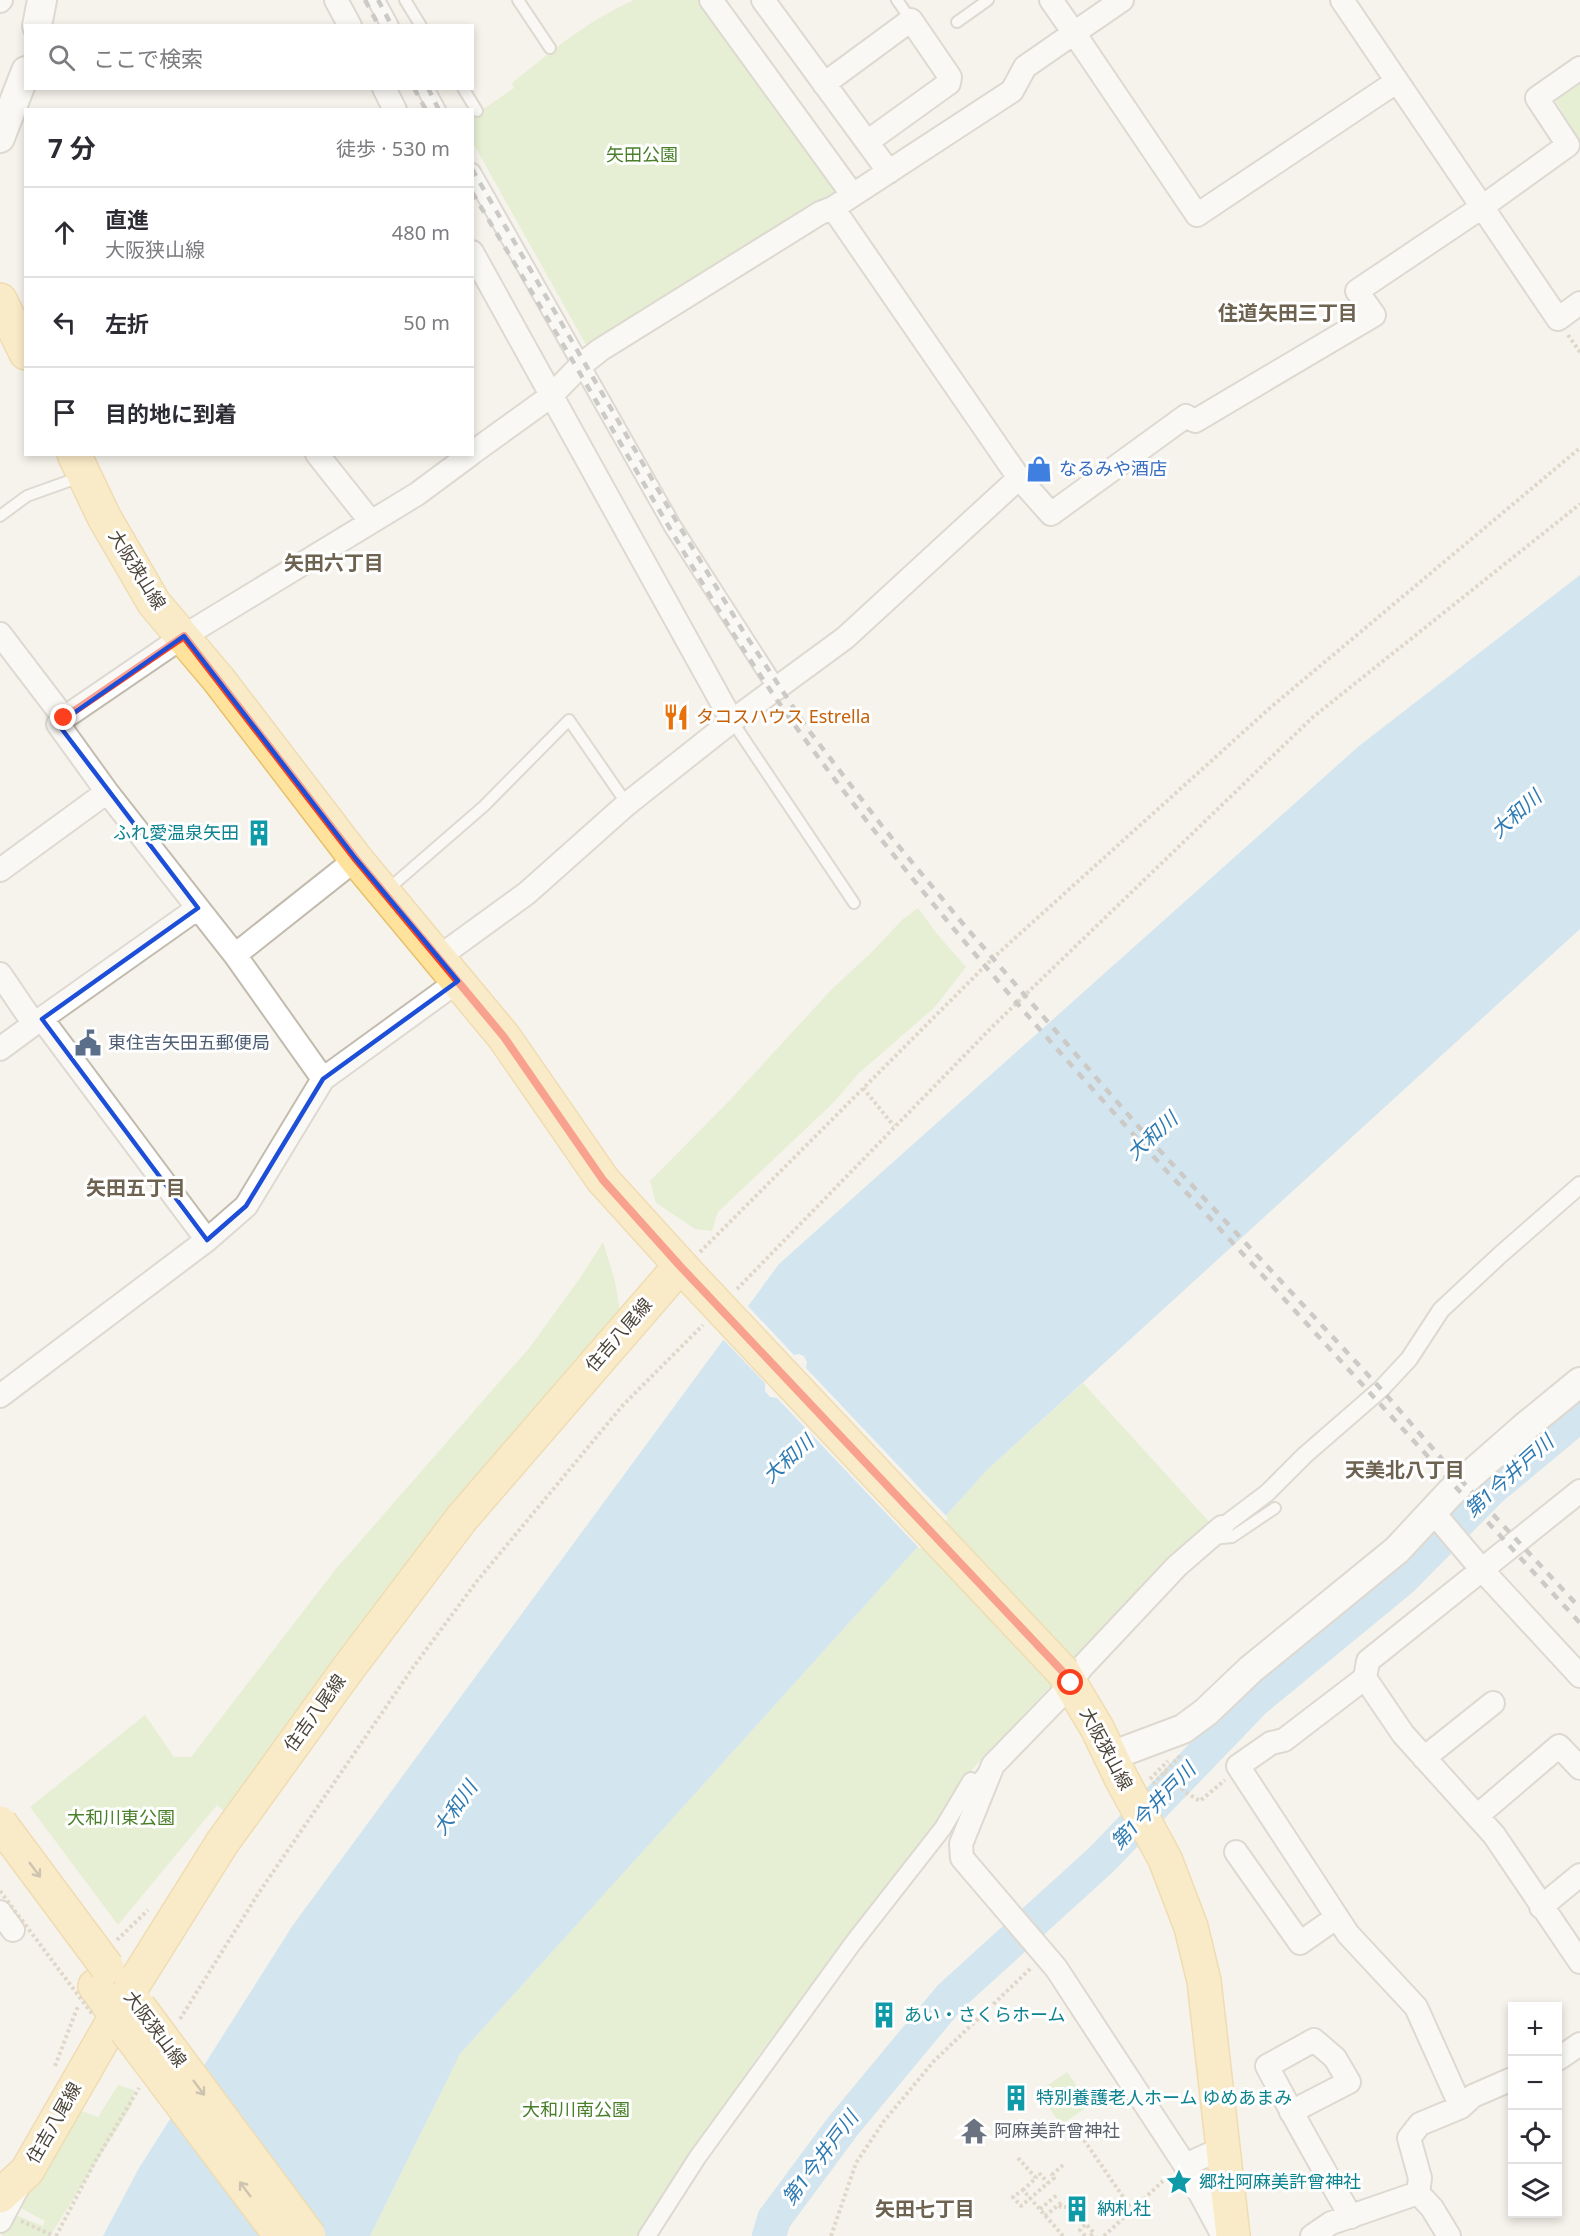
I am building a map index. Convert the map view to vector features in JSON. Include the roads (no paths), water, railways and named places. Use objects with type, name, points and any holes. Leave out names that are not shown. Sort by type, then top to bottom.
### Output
[{"type":"main road","points":[[0,300],[24,349]]},
{"type":"main road","name":"大阪狭山線","points":[[80,465],[127,560],[149,594],[356,859],[504,1037],[603,1180],[687,1273],[1067,1678],[1165,1859],[1191,1927],[1204,1981],[1233,2236]]},
{"type":"main road","name":"住吉八尾線","points":[[1,2210],[27,2170],[115,2002],[226,1837],[321,1706],[462,1518],[687,1273]]},
{"type":"main road","name":"大阪狭山線","points":[[0,1823],[115,2002],[280,2236]]},
{"type":"main road","name":"大阪狭山線","points":[[0,1859],[309,2236]]},
{"type":"street","points":[[37,24],[42,0]]},
{"type":"street","points":[[336,0],[349,24]]},
{"type":"street","points":[[376,0],[389,24]]},
{"type":"street","points":[[711,0],[852,195]]},
{"type":"street","points":[[763,0],[889,172]]},
{"type":"street","points":[[1052,0],[1197,215],[1396,82]]},
{"type":"street","points":[[474,453],[551,396],[581,365],[600,350],[889,172],[1012,92],[1025,67],[1122,0]]},
{"type":"street","points":[[1342,0],[1558,319],[1580,303]]},
{"type":"street","points":[[824,84],[911,20],[950,77],[949,83],[867,142]]},
{"type":"street","points":[[833,207],[1019,478],[1051,514],[1186,416],[1195,421],[1374,315],[1357,291],[1482,207],[1574,154],[1537,98],[1580,68]]},
{"type":"street","points":[[0,138],[18,115],[24,82]]},
{"type":"street","points":[[385,90],[394,108]]},
{"type":"street","points":[[427,90],[436,108]]},
{"type":"street","points":[[474,176],[673,527],[770,678]]},
{"type":"street","points":[[474,256],[732,721]]},
{"type":"street","points":[[319,456],[371,522]]},
{"type":"street","points":[[323,1079],[235,955],[107,792],[58,724],[184,636],[417,494],[469,456]]},
{"type":"street","points":[[0,1396],[207,1240],[246,1206],[323,1079],[448,969],[527,893],[627,804],[732,721],[845,638],[1019,478]]},
{"type":"street","points":[[0,634],[64,718]]},
{"type":"street","points":[[0,870],[107,792]]},
{"type":"street","points":[[235,955],[356,859]]},
{"type":"street","points":[[0,1049],[198,908]]},
{"type":"street","points":[[0,974],[207,1240]]},
{"type":"street","points":[[647,2236],[697,2157],[846,1952],[943,1828],[971,1781],[978,1784],[1067,1678],[1082,1667],[1177,1566],[1267,1493],[1305,1455],[1381,1389],[1409,1359],[1441,1310],[1580,1185]]},
{"type":"street","points":[[1111,1756],[1183,1729],[1206,1712],[1250,1670],[1437,1518],[1451,1492],[1580,1382]]},
{"type":"street","points":[[1461,2108],[1416,2007],[1348,1934],[1238,1766],[1271,1743],[1284,1740],[1365,1678],[1368,1661],[1580,1491]]},
{"type":"street","points":[[1437,1518],[1482,1571],[1580,1676]]},
{"type":"street","points":[[1365,1678],[1402,1734],[1494,1835],[1580,1962]]},
{"type":"street","points":[[1424,1758],[1493,1703]]},
{"type":"street","points":[[1477,1816],[1559,1746],[1580,1768]]},
{"type":"street","points":[[993,1765],[961,1844],[962,1858],[1056,1968],[1185,2165],[1223,2236]]},
{"type":"street","points":[[1236,1852],[1300,1943],[1337,1917]]},
{"type":"street","points":[[1541,1907],[1580,1875]]},
{"type":"street","points":[[1562,2057],[1580,2044]]},
{"type":"street","points":[[1418,2193],[1420,2178],[1409,2138],[1420,2124],[1461,2108],[1473,2096],[1508,2081]]},
{"type":"street","points":[[1291,2112],[1351,2217]]},
{"type":"street","points":[[1185,2165],[1223,2148]]},
{"type":"street","points":[[1312,2236],[1331,2223],[1418,2193]]},
{"type":"street","points":[[1418,2193],[1432,2208],[1449,2236]]},
{"type":"lane","points":[[405,0],[421,24]]},
{"type":"lane","points":[[518,0],[550,48]]},
{"type":"lane","points":[[897,0],[911,20]]},
{"type":"lane","points":[[957,22],[988,0]]},
{"type":"lane","points":[[463,90],[477,111]]},
{"type":"lane","points":[[0,516],[27,496],[80,465]]},
{"type":"lane","points":[[384,893],[484,806],[569,720],[627,804]]},
{"type":"lane","points":[[732,721],[854,903]]},
{"type":"lane","points":[[1215,1534],[1233,1537],[1275,1508]]},
{"type":"water","name":"大和川","points":[[1580,575],[1580,929],[987,1470],[460,2054],[370,2236],[103,2236],[139,2168],[293,1925],[779,1264],[1359,746]]},
{"type":"waterway","name":"第1今井戸川","points":[[769,2236],[774,2219],[843,2126],[950,1997],[1101,1860],[1255,1700],[1402,1579],[1491,1489],[1580,1415]]},
{"type":"railway","points":[[365,0],[378,24]]},
{"type":"railway","points":[[378,0],[391,24]]},
{"type":"railway","points":[[415,90],[425,108]]},
{"type":"railway","points":[[429,90],[438,108]]},
{"type":"railway","points":[[474,172],[678,524],[743,631],[807,728],[882,826],[964,925],[1151,1141],[1580,1608]]},
{"type":"railway","points":[[474,195],[726,621],[777,700],[856,807],[965,942],[1079,1074],[1580,1623]]},
{"type":"place","name":"なるみや酒店","points":[[1039,469]]},
{"type":"place","name":"タコスハウス Estrella","points":[[676,717]]},
{"type":"place","name":"ふれ愛温泉矢田","points":[[259,833]]},
{"type":"place","name":"東住吉矢田五郵便局","points":[[88,1043]]},
{"type":"place","name":"あい・さくらホーム","points":[[884,2015]]},
{"type":"place","name":"特別養護老人ホーム ゆめあまみ","points":[[1016,2098]]},
{"type":"place","name":"阿麻美許曾神社","points":[[974,2131]]},
{"type":"place","name":"郷社阿麻美許曾神社","points":[[1179,2182]]},
{"type":"place","name":"納札社","points":[[1077,2209]]},
{"type":"district","name":"住道矢田三丁目","points":[[1288,313]]},
{"type":"district","name":"矢田六丁目","points":[[334,563]]},
{"type":"district","name":"矢田五丁目","points":[[136,1188]]},
{"type":"district","name":"天美北八丁目","points":[[1405,1470]]},
{"type":"district","name":"矢田七丁目","points":[[925,2209]]},
{"type":"park label","name":"矢田公園","points":[[642,155]]},
{"type":"park label","name":"大和川東公園","points":[[121,1818]]},
{"type":"park label","name":"大和川南公園","points":[[576,2110]]}]
